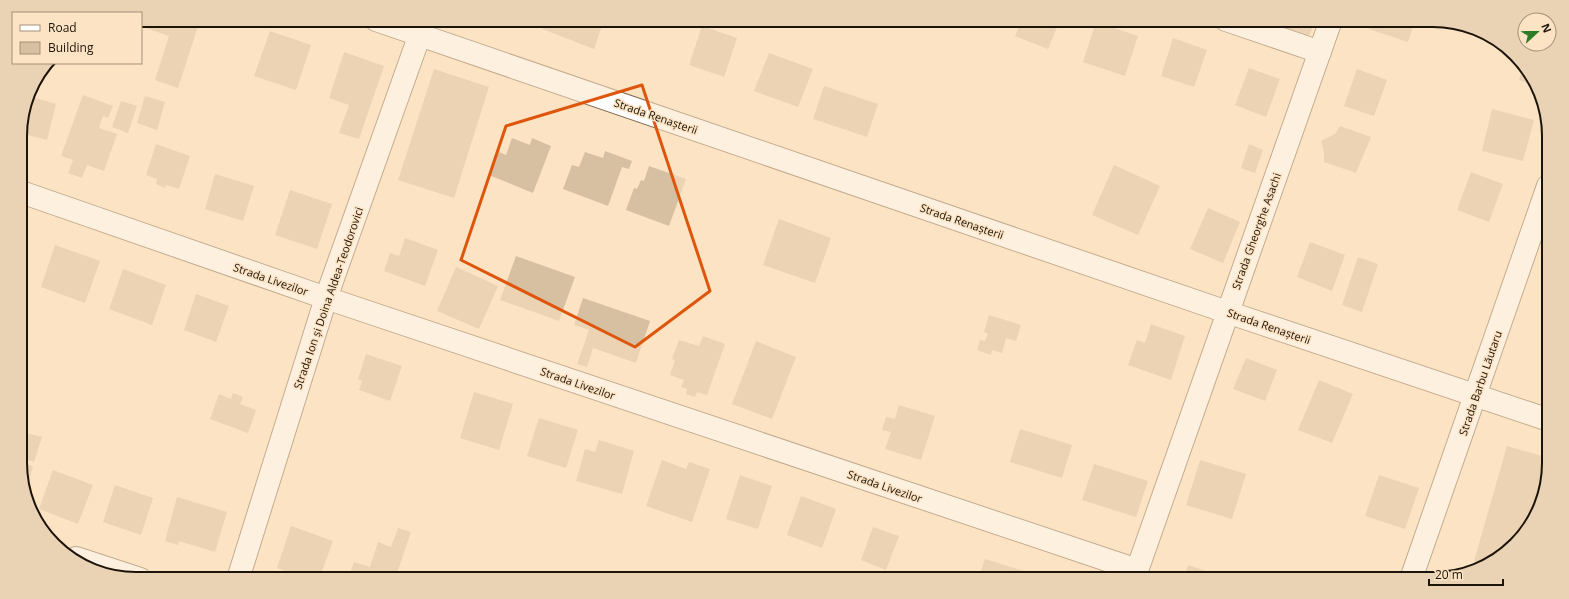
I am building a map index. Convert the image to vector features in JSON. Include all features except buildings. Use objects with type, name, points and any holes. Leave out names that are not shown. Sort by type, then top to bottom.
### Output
[{"type":"street","name":"Strada Ion și Doina Aldea-Teodorovici","points":[[240,572],[326,298],[423,27]]},
{"type":"street","name":"Strada Renașterii","points":[[423,27],[1227,312],[1542,418]]},
{"type":"street","points":[[1247,27],[1320,52]]},
{"type":"street","name":"Strada Gheorghe Asachi","points":[[1136,572],[1329,27]]},
{"type":"street","name":"Strada Livezilor","points":[[27,194],[1126,572]]},
{"type":"street","name":"Strada Barbu Lăutaru","points":[[1413,572],[1542,203]]},
{"type":"highlighted area","points":[[642,85],[710,291],[635,347],[461,260],[506,126]]}]
